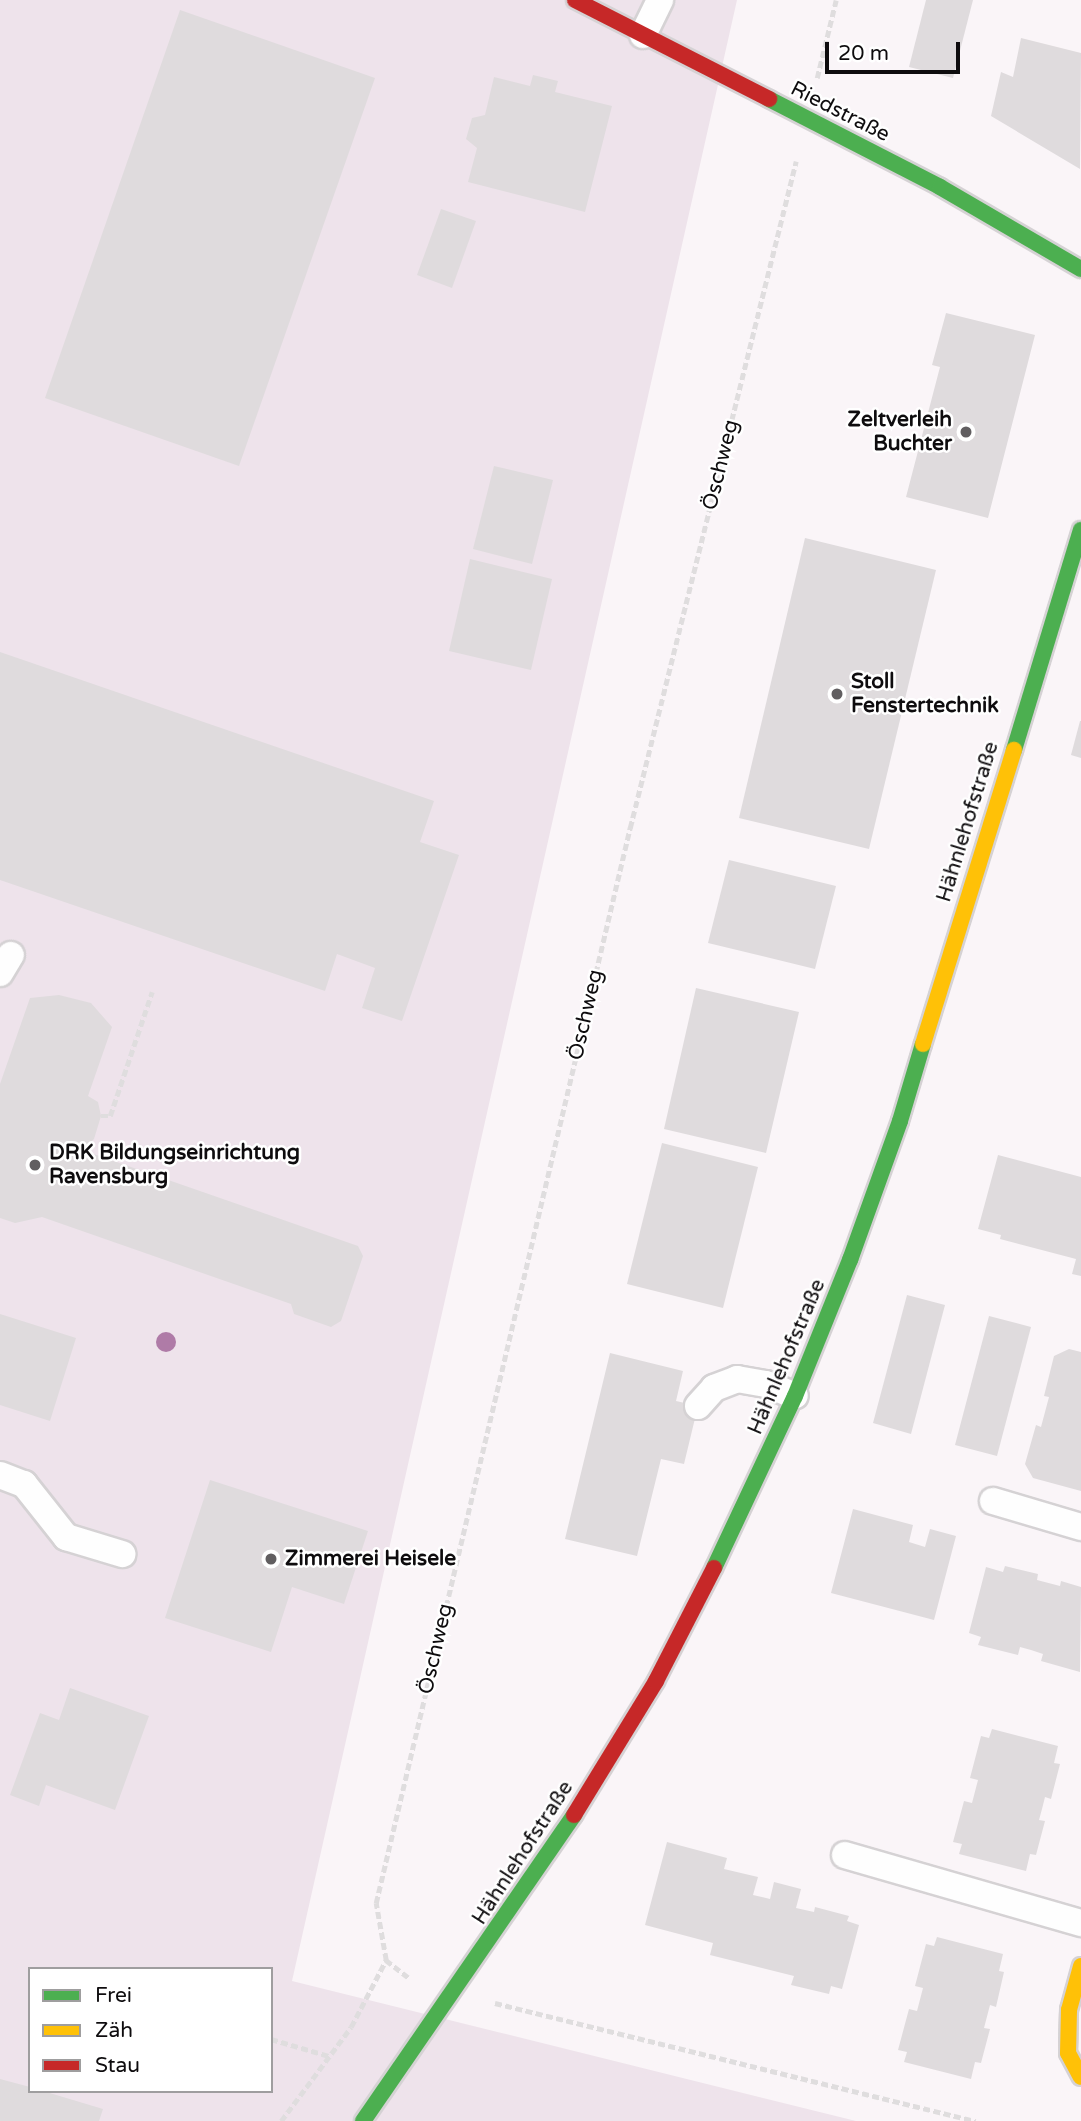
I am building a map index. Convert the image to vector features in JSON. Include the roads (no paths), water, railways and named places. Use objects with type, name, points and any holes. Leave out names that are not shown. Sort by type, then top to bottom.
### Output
[{"type":"street","name":"Riedstraße","points":[[575,0],[940,187],[1081,269]]},
{"type":"street","name":"Hähnlehofstraße","points":[[363,2121],[555,1846],[656,1681],[740,1517],[795,1396],[850,1260],[900,1121],[1081,530]]},
{"type":"street","points":[[1081,1966],[1069,2010],[1068,2053],[1081,2077]]},
{"type":"lane","points":[[643,35],[660,0]]},
{"type":"lane","points":[[698,1406],[714,1388],[737,1380],[766,1384],[795,1396]]},
{"type":"lane","points":[[0,1475],[24,1484],[66,1537],[122,1555]]},
{"type":"lane","points":[[993,1501],[1081,1527]]},
{"type":"lane","points":[[845,1854],[1081,1923]]},
{"type":"place","name":"Zeltverleih Buchter","points":[[966,432]]},
{"type":"place","name":"Stoll Fenstertechnik","points":[[837,694]]},
{"type":"place","name":"DRK Bildungseinrichtung Ravensburg","points":[[35,1165]]},
{"type":"place","name":"Zimmerei Heisele","points":[[271,1559]]}]
